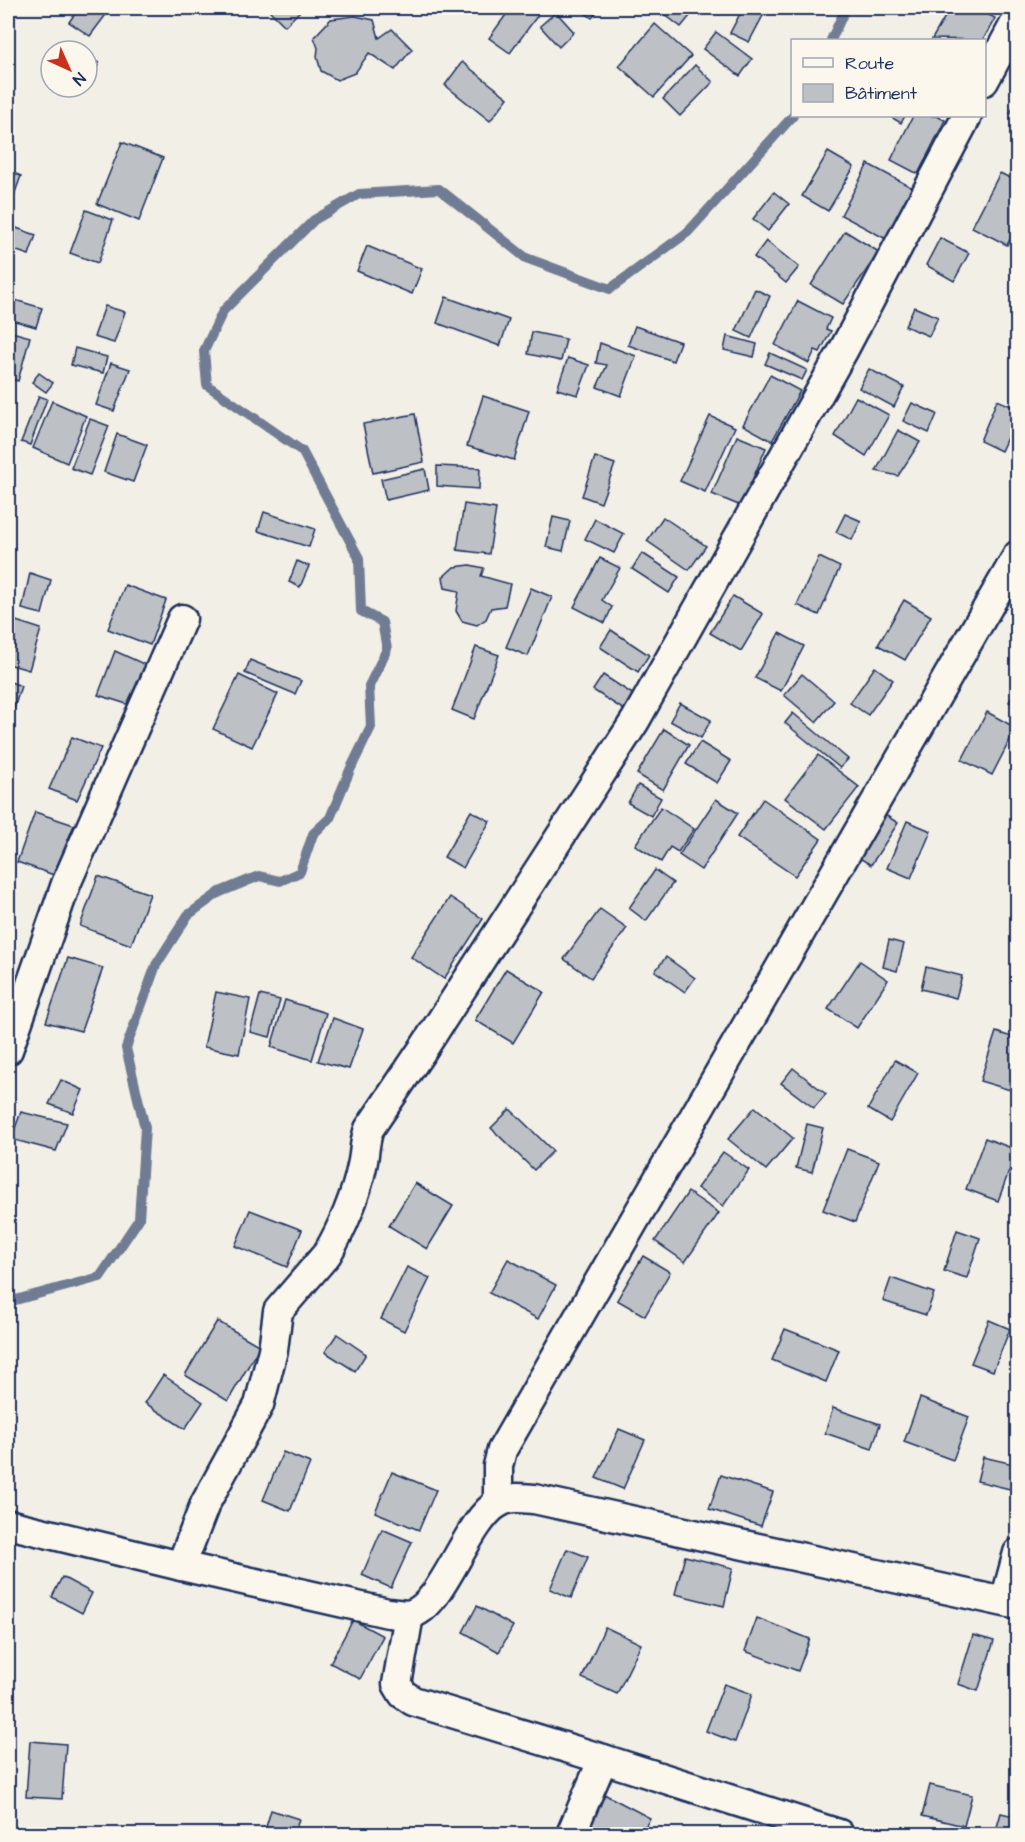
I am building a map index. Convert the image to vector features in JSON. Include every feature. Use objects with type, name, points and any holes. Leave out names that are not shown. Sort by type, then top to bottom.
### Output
[{"type":"street","points":[[986,77],[1017,18]]},
{"type":"street","points":[[181,1566],[205,1504],[260,1404],[273,1350],[278,1311],[333,1245],[351,1202],[362,1167],[365,1140],[369,1129],[635,721],[843,351],[965,117]]},
{"type":"street","points":[[498,1503],[498,1466],[502,1450],[1017,555]]},
{"type":"street","points":[[8,1050],[66,884],[182,619]]},
{"type":"street","points":[[8,1524],[388,1613],[409,1615],[421,1610],[432,1599],[480,1521],[498,1503],[516,1497],[534,1498],[1011,1603],[1017,1553]]},
{"type":"street","points":[[409,1615],[397,1684],[403,1694],[413,1701],[839,1834]]},
{"type":"street","points":[[571,1834],[603,1759]]},
{"type":"building","points":[[79,8],[111,8],[90,36],[69,22]]},
{"type":"building","points":[[303,8],[285,26],[268,9]]},
{"type":"building","points":[[511,8],[527,8],[538,15],[510,53],[489,38]]},
{"type":"building","points":[[578,8],[600,8],[592,18]]},
{"type":"building","points":[[656,8],[692,8],[695,10],[681,27]]},
{"type":"building","points":[[743,8],[767,8],[749,42],[730,33]]},
{"type":"building","points":[[950,8],[975,8],[995,18],[984,39],[932,39]]},
{"type":"building","points":[[556,12],[574,32],[559,47],[540,26]]},
{"type":"building","points":[[355,16],[374,20],[379,38],[392,29],[412,49],[395,70],[369,53],[355,73],[337,80],[321,71],[314,37],[331,19]]},
{"type":"building","points":[[655,24],[691,56],[654,97],[619,66]]},
{"type":"building","points":[[716,32],[752,59],[740,76],[703,49]]},
{"type":"building","points":[[462,62],[508,98],[490,121],[445,85]]},
{"type":"building","points":[[695,65],[713,82],[680,116],[663,99]]},
{"type":"building","points":[[1018,97],[1018,116],[1010,113]]},
{"type":"building","points":[[891,117],[904,117],[901,123]]},
{"type":"building","points":[[912,117],[938,117],[945,120],[918,174],[891,160]]},
{"type":"building","points":[[122,142],[163,158],[139,221],[97,204]]},
{"type":"building","points":[[828,152],[854,167],[828,211],[802,196]]},
{"type":"building","points":[[868,164],[913,188],[886,239],[841,215]]},
{"type":"building","points":[[8,171],[21,176],[8,212]]},
{"type":"building","points":[[1000,173],[1018,182],[1018,225],[1007,245],[972,227]]},
{"type":"building","points":[[774,192],[789,204],[768,231],[753,219]]},
{"type":"building","points":[[86,210],[113,220],[98,263],[70,253]]},
{"type":"building","points":[[8,225],[36,235],[29,255],[8,248]]},
{"type":"building","points":[[845,231],[879,252],[843,304],[811,285]]},
{"type":"building","points":[[940,238],[969,253],[954,281],[926,265]]},
{"type":"building","points":[[766,241],[799,267],[786,283],[754,257]]},
{"type":"building","points":[[367,246],[422,269],[412,294],[357,271]]},
{"type":"building","points":[[755,289],[770,296],[751,338],[736,331]]},
{"type":"building","points":[[446,297],[509,320],[500,346],[437,323]]},
{"type":"building","points":[[8,298],[42,308],[36,327],[8,319]]},
{"type":"building","points":[[798,301],[831,318],[826,329],[831,331],[820,352],[815,350],[809,363],[775,345]]},
{"type":"building","points":[[105,306],[125,312],[114,343],[94,337]]},
{"type":"building","points":[[914,307],[938,317],[929,336],[905,326]]},
{"type":"building","points":[[635,326],[680,342],[673,361],[628,345]]},
{"type":"building","points":[[8,331],[30,337],[18,381],[8,378]]},
{"type":"building","points":[[532,332],[566,339],[561,361],[528,354]]},
{"type":"building","points":[[727,336],[757,344],[754,357],[724,350]]},
{"type":"building","points":[[600,343],[636,356],[621,396],[597,387],[607,365],[596,363]]},
{"type":"building","points":[[75,348],[107,357],[103,373],[71,365]]},
{"type":"building","points":[[770,353],[807,370],[802,380],[765,364]]},
{"type":"building","points":[[568,358],[589,365],[578,395],[557,389]]},
{"type":"building","points":[[111,363],[130,369],[114,411],[96,405]]},
{"type":"building","points":[[869,369],[904,387],[894,407],[859,388]]},
{"type":"building","points":[[39,373],[53,383],[46,392],[32,382]]},
{"type":"building","points":[[770,375],[800,391],[772,441],[743,425]]},
{"type":"building","points":[[39,396],[47,399],[30,445],[21,442]]},
{"type":"building","points":[[483,396],[529,411],[514,460],[467,446]]},
{"type":"building","points":[[856,397],[889,415],[866,456],[835,436]]},
{"type":"building","points":[[997,400],[1018,409],[1018,414],[1001,451],[980,441]]},
{"type":"building","points":[[52,401],[86,416],[67,463],[33,448]]},
{"type":"building","points":[[912,403],[937,414],[929,433],[903,421]]},
{"type":"building","points":[[415,414],[424,462],[373,473],[363,424]]},
{"type":"building","points":[[710,416],[735,427],[705,492],[680,481]]},
{"type":"building","points":[[90,419],[109,426],[90,475],[71,468]]},
{"type":"building","points":[[898,430],[920,442],[898,476],[876,471]]},
{"type":"building","points":[[117,434],[147,445],[133,482],[104,472]]},
{"type":"building","points":[[737,436],[766,448],[741,506],[712,494]]},
{"type":"building","points":[[595,457],[615,464],[601,503],[582,496]]},
{"type":"building","points":[[437,466],[480,468],[479,489],[437,486]]},
{"type":"building","points":[[425,469],[429,490],[386,500],[381,479]]},
{"type":"building","points":[[464,504],[496,509],[489,554],[457,550]]},
{"type":"building","points":[[264,512],[315,529],[309,547],[258,531]]},
{"type":"building","points":[[845,514],[861,521],[852,540],[836,532]]},
{"type":"building","points":[[553,517],[570,521],[563,551],[546,547]]},
{"type":"building","points":[[663,517],[706,546],[689,570],[647,541]]},
{"type":"building","points":[[595,519],[624,534],[614,553],[585,539]]},
{"type":"building","points":[[642,553],[679,577],[669,593],[632,569]]},
{"type":"building","points":[[819,557],[840,567],[819,615],[797,605]]},
{"type":"building","points":[[600,558],[620,568],[602,600],[612,607],[605,623],[574,607]]},
{"type":"building","points":[[297,561],[309,566],[300,587],[289,582]]},
{"type":"building","points":[[470,565],[484,568],[481,576],[510,584],[505,606],[491,608],[486,619],[477,625],[462,621],[456,611],[459,591],[445,588],[443,577],[454,567]]},
{"type":"building","points":[[30,573],[51,580],[42,614],[22,609]]},
{"type":"building","points":[[125,585],[166,600],[150,645],[108,629]]},
{"type":"building","points":[[531,588],[552,597],[528,656],[506,647]]},
{"type":"building","points":[[733,596],[763,614],[741,651],[710,633]]},
{"type":"building","points":[[904,600],[931,616],[905,660],[878,645]]},
{"type":"building","points":[[13,620],[41,629],[29,670],[8,664],[8,638]]},
{"type":"building","points":[[611,630],[649,655],[638,672],[600,647]]},
{"type":"building","points":[[779,633],[804,646],[781,691],[755,678]]},
{"type":"building","points":[[476,647],[499,655],[474,719],[452,710]]},
{"type":"building","points":[[115,651],[146,665],[127,704],[98,695]]},
{"type":"building","points":[[250,660],[301,681],[295,694],[245,673]]},
{"type":"building","points":[[875,667],[893,680],[868,715],[850,703]]},
{"type":"building","points":[[802,674],[834,701],[816,722],[784,695]]},
{"type":"building","points":[[239,675],[278,694],[252,747],[213,729]]},
{"type":"building","points":[[603,675],[634,695],[624,710],[593,690]]},
{"type":"building","points":[[8,681],[21,686],[8,728]]},
{"type":"building","points":[[1018,687],[1018,706],[1009,702]]},
{"type":"building","points":[[680,703],[711,720],[701,738],[670,721]]},
{"type":"building","points":[[987,712],[1016,728],[992,775],[962,760]]},
{"type":"building","points":[[793,713],[848,759],[840,768],[785,723]]},
{"type":"building","points":[[664,729],[689,745],[663,790],[637,774]]},
{"type":"building","points":[[72,737],[101,748],[77,800],[49,789]]},
{"type":"building","points":[[700,742],[731,761],[717,783],[686,764]]},
{"type":"building","points":[[818,755],[859,787],[826,829],[785,798]]},
{"type":"building","points":[[638,785],[661,798],[651,816],[628,803]]},
{"type":"building","points":[[716,799],[738,813],[701,870],[679,855]]},
{"type":"building","points":[[763,799],[821,839],[795,876],[737,837]]},
{"type":"building","points":[[661,807],[694,829],[678,852],[670,847],[661,862],[635,845]]},
{"type":"building","points":[[471,811],[490,821],[463,868],[444,857]]},
{"type":"building","points":[[35,812],[74,825],[54,875],[17,862]]},
{"type":"building","points":[[882,813],[898,823],[871,865],[856,856]]},
{"type":"building","points":[[907,821],[931,831],[911,878],[887,868]]},
{"type":"building","points":[[655,870],[673,883],[646,921],[629,908]]},
{"type":"building","points":[[98,876],[150,894],[131,945],[80,926]]},
{"type":"building","points":[[450,897],[483,919],[444,979],[411,957]]},
{"type":"building","points":[[600,909],[627,928],[591,978],[564,959]]},
{"type":"building","points":[[889,940],[904,944],[897,971],[883,967]]},
{"type":"building","points":[[666,957],[695,978],[685,992],[655,971]]},
{"type":"building","points":[[68,958],[103,968],[81,1031],[46,1022]]},
{"type":"building","points":[[860,961],[888,980],[857,1028],[828,1009]]},
{"type":"building","points":[[926,967],[962,976],[956,998],[921,989]]},
{"type":"building","points":[[506,969],[544,992],[513,1043],[475,1020]]},
{"type":"building","points":[[216,992],[250,999],[239,1054],[204,1047]]},
{"type":"building","points":[[260,995],[280,1000],[270,1037],[250,1032]]},
{"type":"building","points":[[285,1000],[326,1013],[312,1060],[271,1047]]},
{"type":"building","points":[[333,1018],[363,1029],[349,1069],[318,1061]]},
{"type":"building","points":[[996,1032],[1018,1039],[1017,1092],[980,1081]]},
{"type":"building","points":[[895,1060],[918,1073],[890,1122],[868,1109]]},
{"type":"building","points":[[793,1068],[826,1094],[814,1108],[781,1083]]},
{"type":"building","points":[[61,1080],[83,1090],[73,1113],[49,1104]]},
{"type":"building","points":[[755,1107],[793,1138],[766,1170],[728,1139]]},
{"type":"building","points":[[510,1109],[553,1151],[534,1170],[491,1128]]},
{"type":"building","points":[[21,1112],[67,1123],[56,1151],[11,1139]]},
{"type":"building","points":[[807,1124],[823,1128],[812,1172],[796,1168]]},
{"type":"building","points":[[985,1138],[1017,1150],[998,1201],[966,1189]]},
{"type":"building","points":[[847,1149],[879,1161],[855,1222],[823,1210]]},
{"type":"building","points":[[723,1152],[749,1170],[723,1206],[697,1188]]},
{"type":"building","points":[[415,1183],[453,1206],[427,1249],[389,1226]]},
{"type":"building","points":[[688,1192],[719,1213],[685,1262],[655,1241]]},
{"type":"building","points":[[250,1210],[302,1230],[287,1267],[235,1246]]},
{"type":"building","points":[[957,1230],[980,1238],[967,1278],[944,1271]]},
{"type":"building","points":[[643,1256],[670,1272],[645,1316],[617,1300]]},
{"type":"building","points":[[508,1259],[556,1285],[538,1319],[489,1293]]},
{"type":"building","points":[[407,1267],[430,1278],[404,1331],[381,1319]]},
{"type":"building","points":[[891,1278],[934,1293],[926,1315],[883,1301]]},
{"type":"building","points":[[989,1320],[1010,1329],[993,1371],[971,1363]]},
{"type":"building","points":[[217,1321],[260,1346],[228,1401],[185,1375]]},
{"type":"building","points":[[785,1329],[839,1350],[826,1382],[772,1360]]},
{"type":"building","points":[[337,1334],[366,1354],[355,1371],[325,1352]]},
{"type":"building","points":[[163,1375],[203,1402],[185,1429],[145,1403]]},
{"type":"building","points":[[920,1398],[969,1417],[953,1460],[904,1442]]},
{"type":"building","points":[[833,1408],[880,1424],[872,1449],[825,1433]]},
{"type":"building","points":[[619,1429],[645,1440],[623,1489],[596,1478]]},
{"type":"building","points":[[283,1452],[310,1463],[290,1511],[263,1500]]},
{"type":"building","points":[[983,1457],[1018,1465],[1018,1491],[977,1481]]},
{"type":"building","points":[[392,1472],[436,1490],[419,1530],[375,1512]]},
{"type":"building","points":[[721,1475],[773,1492],[761,1526],[709,1509]]},
{"type":"building","points":[[382,1529],[412,1542],[391,1588],[362,1575]]},
{"type":"building","points":[[567,1549],[588,1557],[571,1598],[550,1589]]},
{"type":"building","points":[[685,1556],[733,1568],[724,1606],[675,1594]]},
{"type":"building","points":[[62,1577],[92,1593],[82,1613],[52,1597]]},
{"type":"building","points":[[477,1606],[513,1626],[499,1652],[463,1632]]},
{"type":"building","points":[[757,1618],[810,1639],[798,1671],[745,1651]]},
{"type":"building","points":[[353,1620],[383,1636],[360,1679],[330,1663]]},
{"type":"building","points":[[605,1627],[641,1644],[617,1694],[582,1678]]},
{"type":"building","points":[[973,1635],[994,1641],[978,1691],[958,1684]]},
{"type":"building","points":[[724,1684],[752,1694],[735,1742],[706,1731]]},
{"type":"building","points":[[30,1741],[66,1744],[62,1799],[26,1797]]},
{"type":"building","points":[[930,1785],[972,1795],[964,1826],[922,1816]]},
{"type":"building","points":[[602,1793],[650,1818],[641,1834],[586,1834]]},
{"type":"building","points":[[271,1810],[299,1819],[294,1834],[264,1834]]},
{"type":"building","points":[[1001,1813],[1018,1817],[1018,1834],[995,1834]]},
{"type":"building","points":[[494,1827],[511,1834],[490,1834]]},
{"type":"waterway","points":[[831,39],[843,14],[840,8]]},
{"type":"waterway","points":[[8,1302],[100,1277],[139,1219],[145,1128],[126,1048],[156,965],[188,915],[220,892],[259,876],[280,881],[300,872],[313,834],[330,818],[371,727],[369,686],[387,649],[382,622],[361,611],[359,558],[302,451],[207,385],[204,351],[223,311],[314,220],[359,194],[439,189],[526,258],[610,289],[688,232],[792,117]]}]
